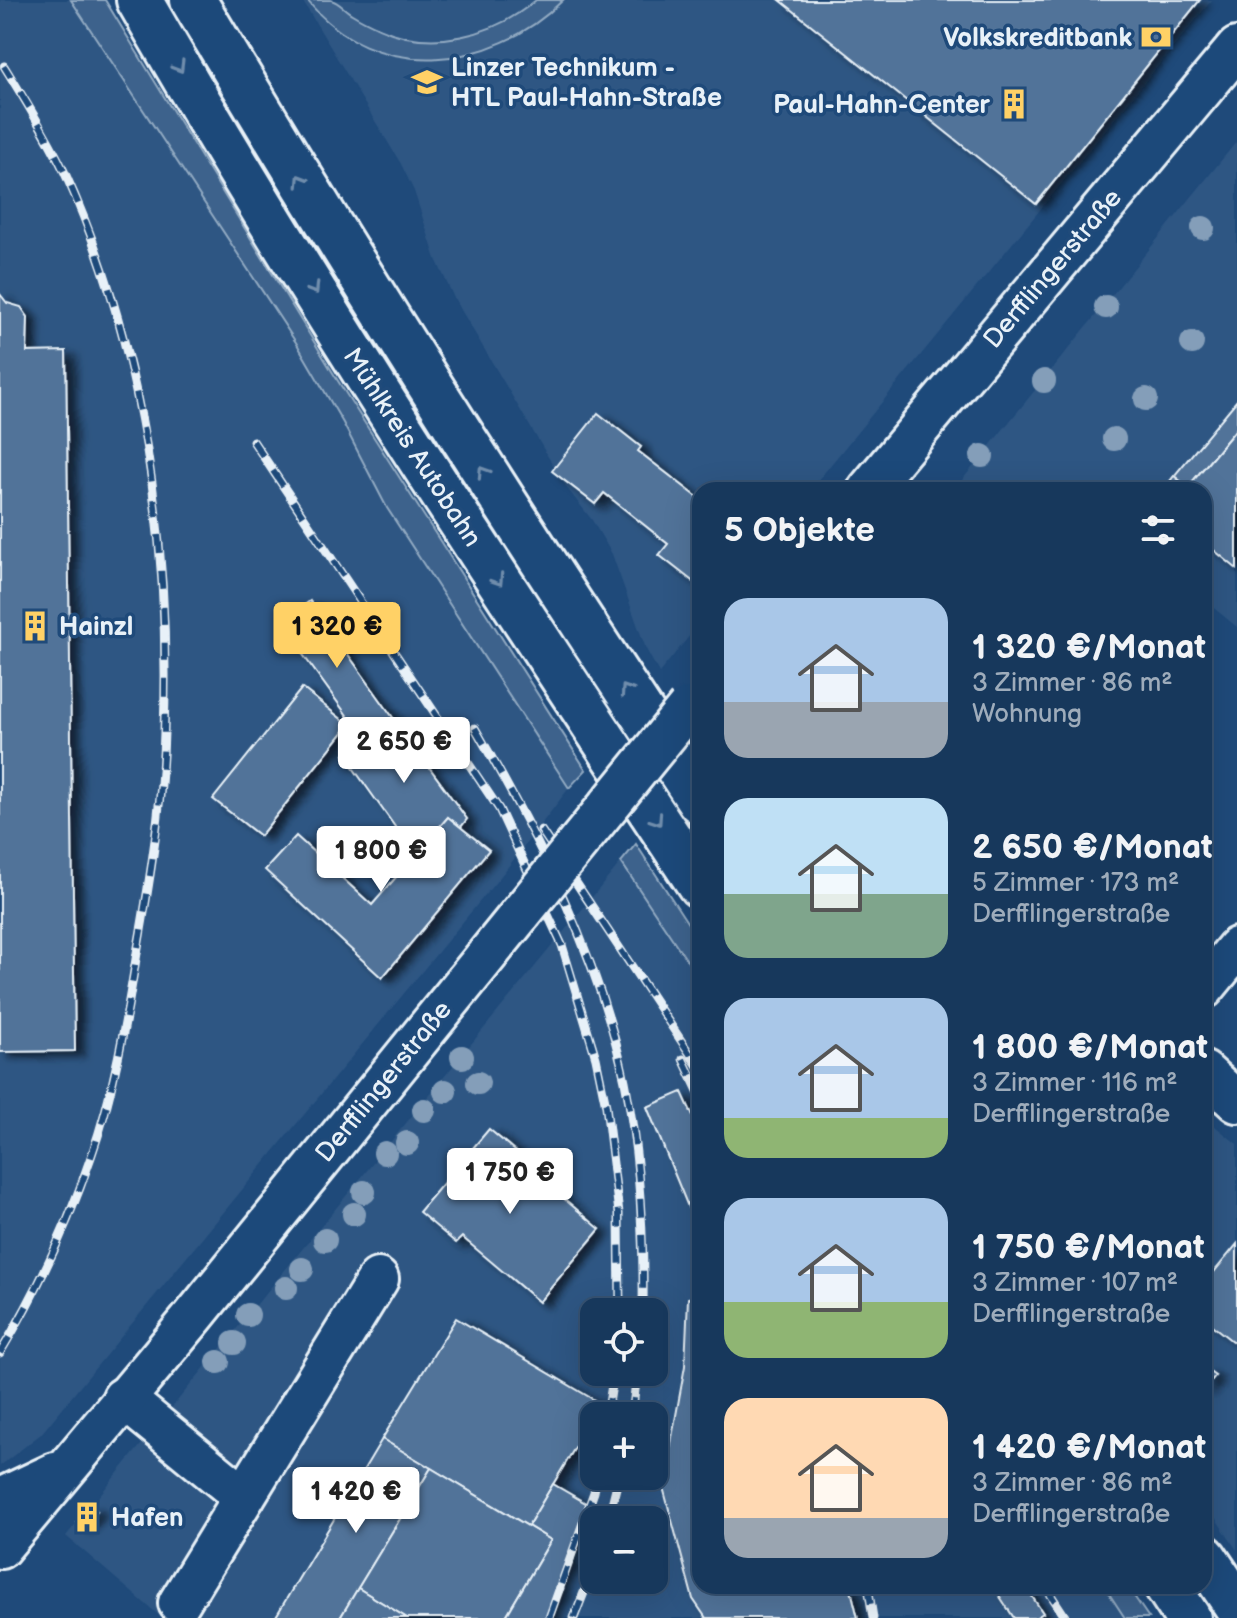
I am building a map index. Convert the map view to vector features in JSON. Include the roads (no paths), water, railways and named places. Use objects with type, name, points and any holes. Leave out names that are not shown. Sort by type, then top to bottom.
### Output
[{"type":"highway","name":"Mühlkreis Autobahn","points":[[139,0],[368,377],[692,873]]},
{"type":"highway","name":"Mühlkreis Autobahn","points":[[193,0],[418,370],[692,789]]},
{"type":"highway","points":[[1212,1569],[1237,1606]]},
{"type":"highway","points":[[1172,1594],[1188,1618]]},
{"type":"street","name":"Derfflingerstraße","points":[[875,482],[1237,48]]},
{"type":"street","name":"Derfflingerstraße","points":[[0,1548],[194,1316],[692,703]]},
{"type":"street","points":[[1212,978],[1237,948]]},
{"type":"street","points":[[1212,1079],[1237,1102]]},
{"type":"street","points":[[179,1603],[378,1279]]},
{"type":"street","points":[[123,1398],[244,1497]]},
{"type":"street","name":"Derfflingerstraße","points":[[0,1499],[66,1468]]},
{"type":"railway","points":[[0,1353],[27,1306],[62,1233],[91,1157],[113,1082],[155,843],[163,760],[165,661],[156,517],[146,446],[114,305],[64,171],[4,66]]},
{"type":"railway","points":[[253,441],[499,809],[562,945],[596,1058],[606,1106],[619,1213],[620,1298]]},
{"type":"railway","points":[[475,728],[522,812],[564,899],[583,943],[613,1034],[625,1081],[638,1167],[643,1298]]},
{"type":"railway","points":[[541,830],[692,1057]]},
{"type":"railway","points":[[683,1059],[692,1078]]},
{"type":"railway","points":[[609,1402],[612,1386]]},
{"type":"railway","points":[[634,1402],[635,1386]]},
{"type":"railway","points":[[549,1618],[594,1490]]},
{"type":"railway","points":[[612,1506],[616,1490]]},
{"type":"railway","points":[[574,1618],[583,1594]]},
{"type":"railway","points":[[869,1594],[873,1618]]},
{"type":"railway","points":[[1050,1594],[1066,1618]]},
{"type":"place","name":"Volkskreditbank","points":[[1156,37]]},
{"type":"place","name":"Linzer Technikum - HTL Paul-Hahn-Straße","points":[[427,82]]},
{"type":"place","name":"Paul-Hahn-Center","points":[[1014,104]]},
{"type":"place","name":"Hainzl","points":[[35,626]]},
{"type":"place","name":"Hafen","points":[[87,1517]]}]
